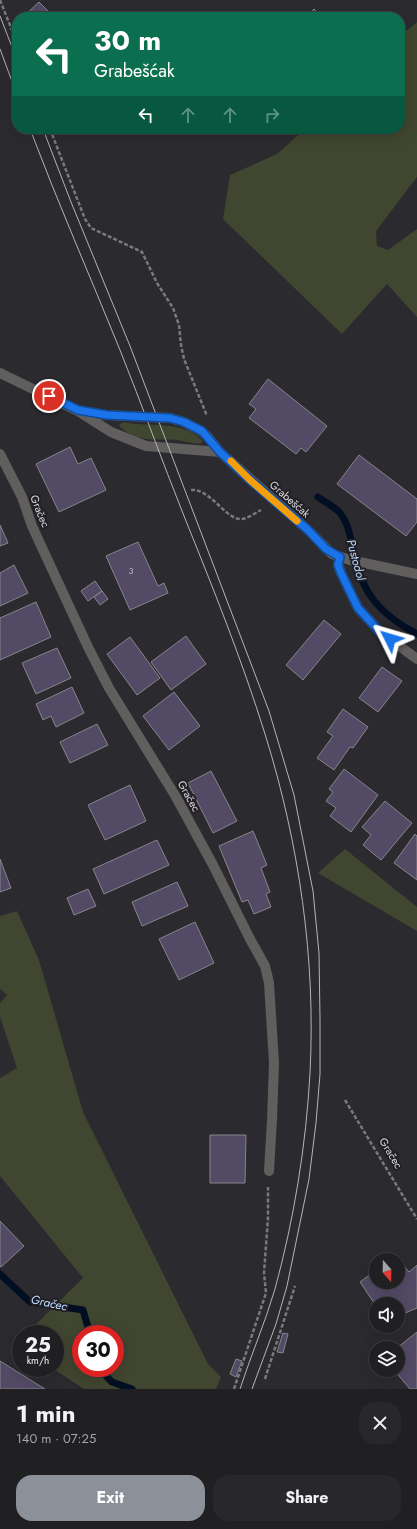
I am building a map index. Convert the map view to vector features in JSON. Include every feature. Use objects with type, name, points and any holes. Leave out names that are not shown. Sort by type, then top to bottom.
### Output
[{"type":"street","name":"Grabešćak","points":[[0,372],[78,410],[111,432],[146,446],[220,452]]},
{"type":"street","name":"Grabešćak","points":[[78,410],[107,415],[170,418],[184,422],[202,431],[220,452],[308,530],[326,549],[340,557],[350,560],[417,574]]},
{"type":"street","name":"Gračec","points":[[0,454],[22,497],[32,526],[88,647],[109,688],[176,797],[214,865],[250,939],[265,966],[270,983],[274,1063],[269,1172]]},
{"type":"street","points":[[340,557],[338,565],[358,608],[380,632],[417,660]]},
{"type":"path","points":[[0,0],[12,30]]},
{"type":"path","points":[[52,134],[85,219],[91,228],[142,252],[156,283],[173,308],[180,325],[181,345],[184,359],[210,423],[210,440]]},
{"type":"path","points":[[191,490],[200,491],[230,514],[243,520],[261,510],[279,505]]},
{"type":"path","name":"Gračec","points":[[345,1100],[417,1219]]},
{"type":"path","points":[[234,1389],[266,1293],[264,1273],[269,1172]]},
{"type":"path","points":[[265,1379],[294,1286]]},
{"type":"green space","points":[[417,22],[417,177],[376,231],[377,246],[388,250],[417,229],[417,317],[387,284],[342,334],[223,219],[230,175],[277,154],[299,134],[405,134],[405,32]]},
{"type":"green space","points":[[123,422],[133,424],[164,425],[184,429],[193,433],[202,440],[202,443],[196,444],[177,440],[152,440],[141,438],[128,433],[122,428],[119,425]]},
{"type":"green space","points":[[345,849],[417,907],[417,931],[318,873]]},
{"type":"green space","points":[[17,911],[39,960],[83,1112],[208,1364],[221,1377],[216,1389],[84,1389],[64,1376],[64,1325],[35,1325],[83,1278],[0,1176],[0,1078],[17,1068],[0,1017],[0,1003],[7,995],[0,989],[0,916]]},
{"type":"building","points":[[39,2],[49,12],[28,12]]},
{"type":"building","points":[[268,379],[327,426],[306,452],[301,448],[296,454],[249,418],[256,409],[249,404]]},
{"type":"building","points":[[70,447],[78,464],[91,458],[106,490],[59,512],[36,464]]},
{"type":"building","points":[[359,455],[417,499],[417,522],[406,536],[337,484]]},
{"type":"building","points":[[0,525],[8,543],[0,546]]},
{"type":"building","points":[[138,542],[158,586],[164,583],[168,593],[130,610],[106,556]]},
{"type":"building","points":[[14,565],[28,593],[0,606],[0,573]]},
{"type":"building","points":[[95,581],[102,591],[88,601],[81,591]]},
{"type":"building","points":[[102,591],[108,599],[100,605],[94,597]]},
{"type":"building","points":[[36,602],[51,637],[0,660],[0,618]]},
{"type":"building","points":[[324,620],[341,634],[303,680],[286,665]]},
{"type":"building","points":[[186,636],[206,664],[171,690],[151,662]]},
{"type":"building","points":[[130,637],[160,678],[137,695],[107,654]]},
{"type":"building","points":[[57,648],[71,678],[36,694],[22,663]]},
{"type":"building","points":[[382,667],[402,681],[378,712],[359,698]]},
{"type":"building","points":[[72,687],[84,713],[56,727],[51,716],[43,720],[36,704]]},
{"type":"building","points":[[174,692],[200,726],[169,750],[143,716]]},
{"type":"building","points":[[343,709],[368,727],[353,748],[350,747],[334,770],[317,758],[333,736],[327,732]]},
{"type":"building","points":[[97,724],[108,745],[70,763],[60,742]]},
{"type":"building","points":[[344,769],[378,795],[351,832],[330,816],[336,808],[326,801],[333,792],[329,789]]},
{"type":"building","points":[[211,771],[237,821],[213,833],[188,783]]},
{"type":"building","points":[[130,785],[146,821],[105,840],[88,805]]},
{"type":"building","points":[[385,801],[412,823],[381,860],[363,845],[371,835],[362,827]]},
{"type":"building","points":[[253,831],[267,865],[261,868],[270,892],[266,894],[271,907],[254,914],[248,900],[242,902],[219,846]]},
{"type":"building","points":[[415,834],[417,836],[417,880],[394,863]]},
{"type":"building","points":[[157,840],[169,865],[104,894],[93,869]]},
{"type":"building","points":[[0,859],[11,888],[0,892]]},
{"type":"building","points":[[177,882],[188,906],[142,926],[132,902]]},
{"type":"building","points":[[88,889],[96,906],[74,915],[67,898]]},
{"type":"building","points":[[195,922],[214,963],[179,980],[159,939]]},
{"type":"building","points":[[210,1135],[246,1135],[245,1183],[210,1183]]},
{"type":"building","points":[[0,1221],[24,1246],[1,1267],[0,1266]]},
{"type":"building","points":[[417,1265],[417,1308],[405,1313],[405,1297],[370,1297],[360,1282],[369,1275],[369,1289],[405,1289],[405,1267],[409,1272]]},
{"type":"building","points":[[417,1332],[417,1389],[410,1389],[400,1377],[405,1377],[405,1342]]},
{"type":"building","points":[[283,1333],[288,1334],[283,1353],[277,1352]]},
{"type":"building","points":[[236,1359],[242,1361],[236,1377],[230,1374]]},
{"type":"building","points":[[0,1361],[12,1368],[12,1377],[26,1377],[45,1389],[0,1389]]},
{"type":"waterway","name":"Pustodol","points":[[318,497],[340,513],[346,522],[362,581],[375,602],[393,619],[417,634]]},
{"type":"waterway","name":"Gračec","points":[[0,1274],[30,1302],[83,1310],[87,1325]]},
{"type":"waterway","name":"Gračec","points":[[107,1377],[112,1382],[132,1389]]},
{"type":"tram line","points":[[0,16],[12,47]]},
{"type":"tram line","points":[[0,49],[12,81]]},
{"type":"tram line","points":[[32,134],[120,350],[237,651],[277,775],[296,859],[307,944],[310,987],[310,1073],[306,1128],[298,1182],[282,1263],[271,1302],[240,1389]]},
{"type":"tram line","points":[[45,134],[130,346],[269,711],[294,795],[313,891],[319,953],[320,1019],[320,1074],[316,1123],[309,1179],[287,1286],[276,1324],[252,1389]]},
{"type":"slow traffic","points":[[231,461],[272,500],[297,521]]},
{"type":"route","points":[[49,396],[78,410],[107,415],[170,418],[184,422],[202,431],[220,452],[250,480],[308,530],[326,549],[332,554],[340,557],[338,565],[358,608],[380,632],[390,639]]}]
